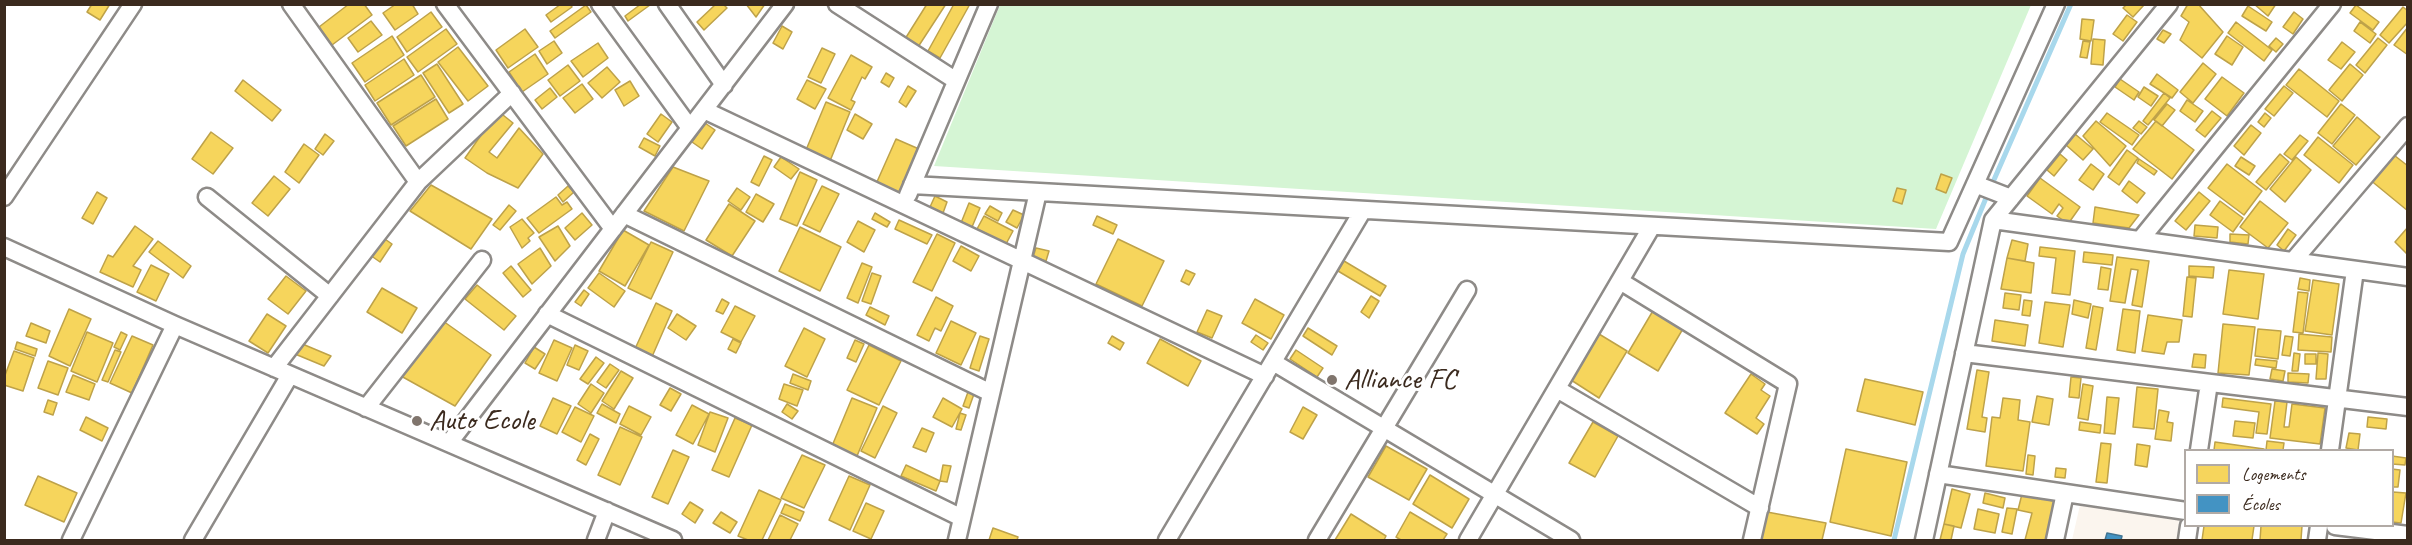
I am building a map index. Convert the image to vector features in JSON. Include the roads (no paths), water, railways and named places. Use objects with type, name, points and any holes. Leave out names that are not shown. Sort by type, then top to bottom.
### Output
[{"type":"street","points":[[4,197],[133,4]]},
{"type":"street","points":[[291,4],[418,182]]},
{"type":"street","points":[[445,4],[613,229]]},
{"type":"street","points":[[600,4],[690,128]]},
{"type":"street","points":[[667,4],[724,85]]},
{"type":"street","points":[[448,443],[785,4]]},
{"type":"street","points":[[837,4],[955,80]]},
{"type":"street","points":[[903,203],[988,4]]},
{"type":"street","points":[[912,185],[1949,242],[2056,4]]},
{"type":"street","points":[[1924,540],[1993,220],[2169,4]]},
{"type":"street","points":[[2140,240],[2332,4]]},
{"type":"street","points":[[274,368],[418,182],[512,93]]},
{"type":"street","points":[[704,110],[1022,259],[1269,369],[1384,429],[1571,540]]},
{"type":"street","points":[[2293,261],[2408,126]]},
{"type":"street","points":[[1975,184],[2011,198]]},
{"type":"street","points":[[957,540],[1038,192]]},
{"type":"street","points":[[207,197],[330,296]]},
{"type":"street","points":[[1167,540],[1363,210]]},
{"type":"street","points":[[624,214],[991,393]]},
{"type":"street","points":[[1993,220],[2408,277]]},
{"type":"street","points":[[1468,540],[1652,226]]},
{"type":"street","points":[[4,247],[175,325],[673,540]]},
{"type":"street","points":[[366,408],[482,260]]},
{"type":"street","points":[[2330,449],[2355,270]]},
{"type":"street","points":[[1620,281],[1788,384],[1752,540]]},
{"type":"street","points":[[1317,540],[1467,290]]},
{"type":"street","points":[[547,314],[962,518]]},
{"type":"street","points":[[71,540],[175,325]]},
{"type":"street","points":[[1964,353],[2408,407]]},
{"type":"street","points":[[193,540],[290,375]]},
{"type":"street","points":[[2199,449],[2209,383]]},
{"type":"street","points":[[1557,388],[1760,508]]},
{"type":"street","points":[[1938,474],[2184,511]]},
{"type":"street","points":[[2055,540],[2065,493]]},
{"type":"street","points":[[596,540],[607,511]]},
{"type":"street","points":[[2350,527],[2408,535]]},
{"type":"waterway","points":[[1993,182],[2071,4]]},
{"type":"waterway","points":[[1894,540],[1963,254],[1986,198]]},
{"type":"place","name":"Alliance FC","points":[[1332,380]]},
{"type":"place","name":"Auto Ecole","points":[[417,421]]}]
